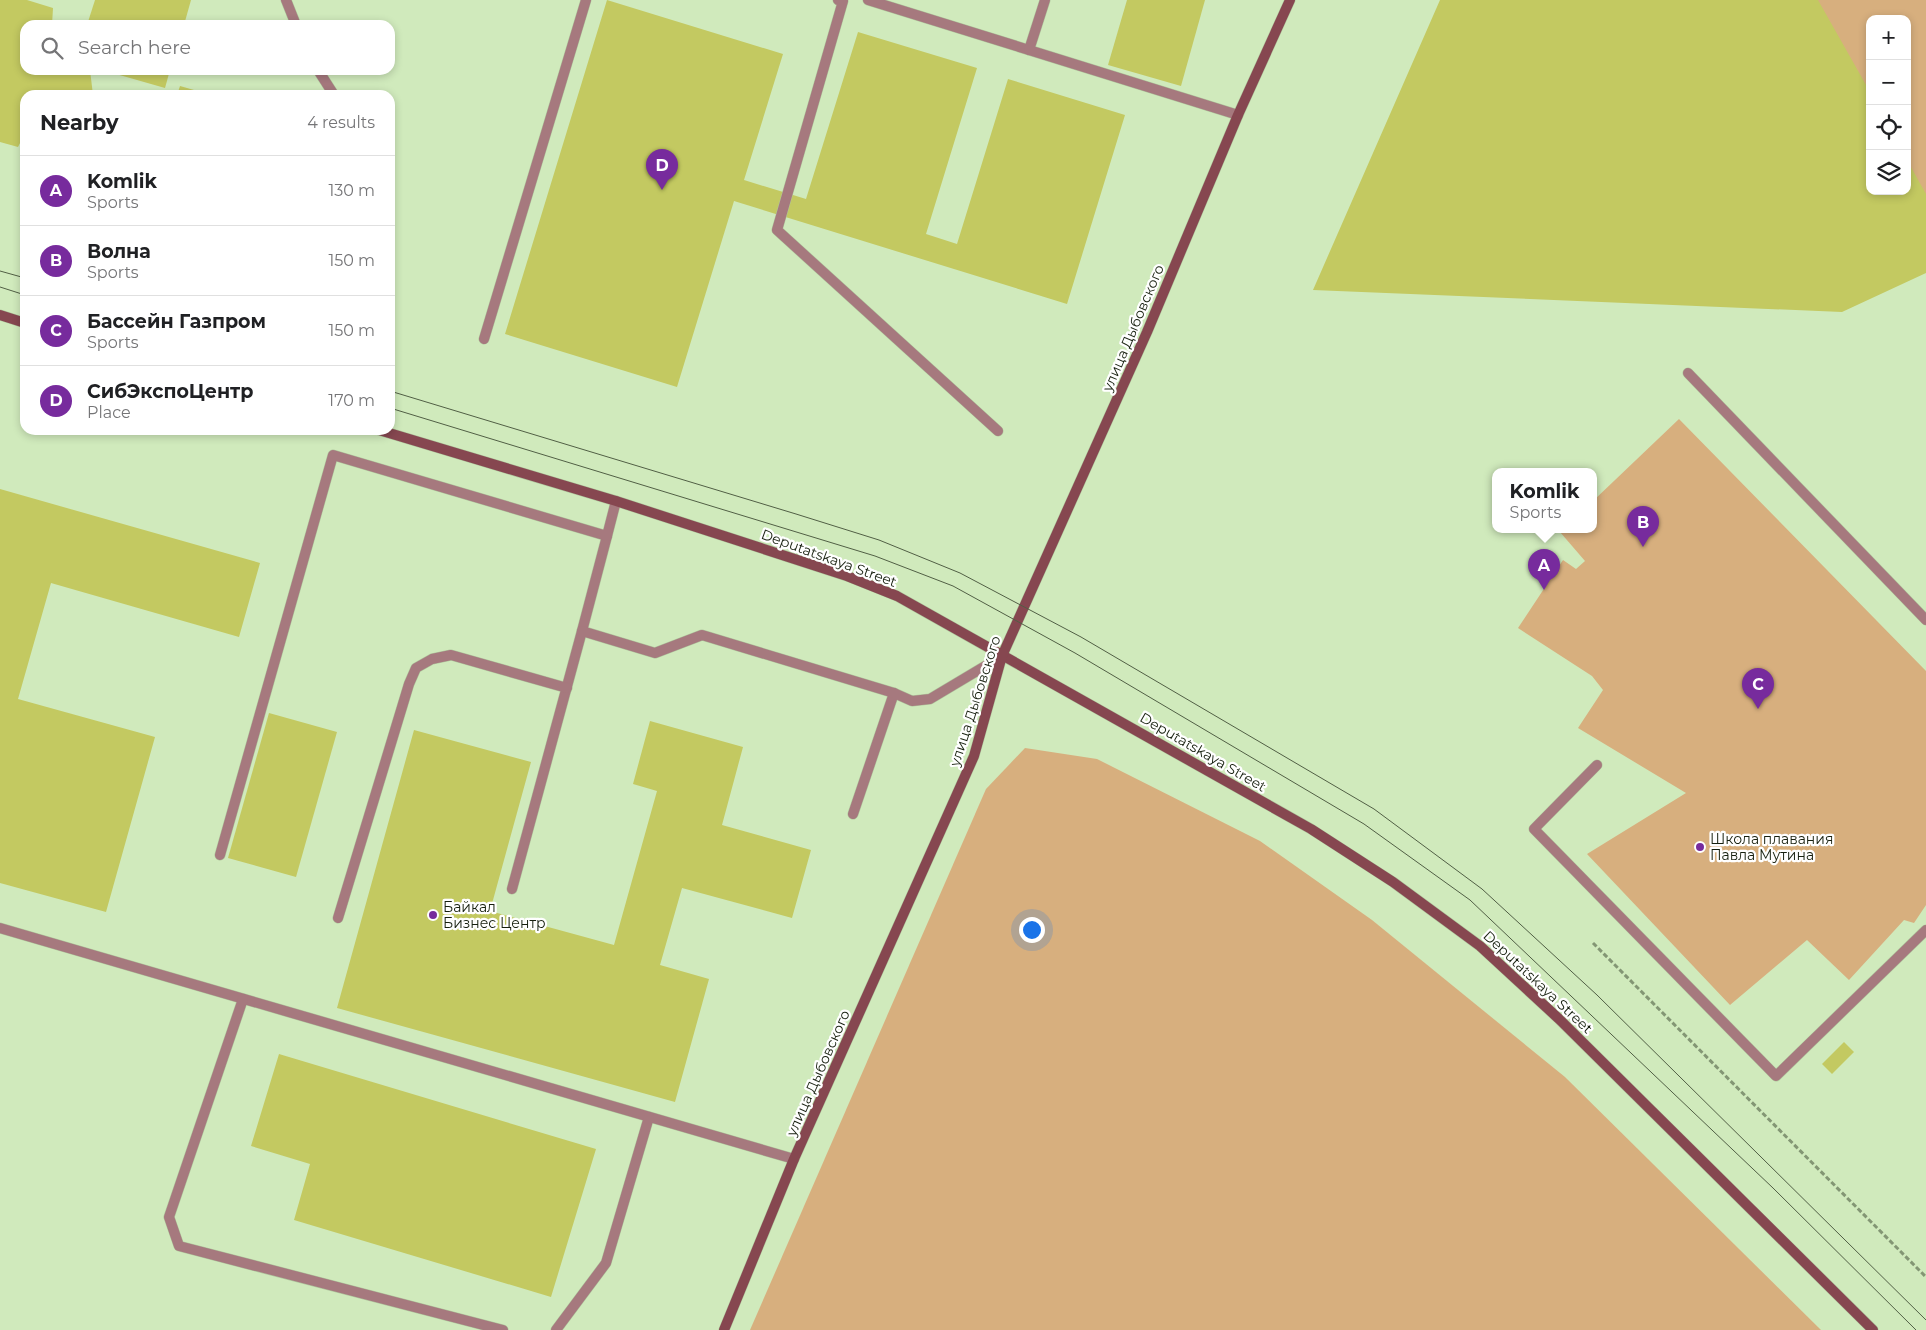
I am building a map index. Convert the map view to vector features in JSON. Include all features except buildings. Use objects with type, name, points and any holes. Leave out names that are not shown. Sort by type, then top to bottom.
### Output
[{"type":"main road","name":"улица Дыбовского","points":[[724,1330],[794,1159],[974,756],[1002,656],[1147,332],[1238,115],[1290,0]]},
{"type":"main road","points":[[0,315],[20,321]]},
{"type":"main road","name":"Deputatskaya Street","points":[[395,435],[616,501],[847,576],[897,596],[1311,829],[1393,882],[1480,946],[1559,1018],[1873,1330]]},
{"type":"street","points":[[286,0],[294,20]]},
{"type":"street","points":[[484,339],[586,0]]},
{"type":"street","points":[[843,0],[777,230],[998,431]]},
{"type":"street","points":[[868,0],[1238,115]]},
{"type":"street","points":[[1029,50],[1045,0]]},
{"type":"street","points":[[321,75],[331,90]]},
{"type":"street","points":[[1688,373],[1926,620]]},
{"type":"street","points":[[220,855],[333,455],[607,536]]},
{"type":"street","points":[[512,889],[616,501]]},
{"type":"street","points":[[582,631],[655,653],[702,634],[912,700],[930,699],[1002,656]]},
{"type":"street","points":[[338,918],[409,684],[416,668],[432,659],[451,655],[567,688]]},
{"type":"street","points":[[853,814],[894,693]]},
{"type":"street","points":[[1597,765],[1534,829],[1776,1076],[1926,930]]},
{"type":"street","points":[[0,928],[794,1159]]},
{"type":"street","points":[[243,999],[169,1217],[179,1246],[503,1330]]},
{"type":"street","points":[[556,1330],[606,1263],[649,1117]]},
{"type":"path","points":[[1593,943],[1926,1276]]},
{"type":"shaded area","points":[[1802,0],[1926,0],[1926,210],[1911,185],[1911,15],[1866,15],[1866,108]]},
{"type":"shaded area","points":[[1679,419],[1926,671],[1926,905],[1914,923],[1904,920],[1849,980],[1807,940],[1730,1005],[1587,854],[1686,793],[1578,728],[1603,690],[1592,676],[1518,628],[1563,560],[1576,569],[1585,561],[1561,533],[1597,533],[1597,497]]},
{"type":"shaded area","points":[[1025,748],[1097,759],[1260,841],[1372,920],[1565,1077],[1821,1330],[750,1330],[986,789]]},
{"type":"tram line","points":[[0,271],[20,277]]},
{"type":"tram line","points":[[0,287],[20,293]]},
{"type":"tram line","points":[[395,393],[879,540],[960,573],[1081,637],[1374,809],[1482,889],[1597,995],[1926,1320]]},
{"type":"tram line","points":[[395,410],[875,556],[953,586],[1075,653],[1364,824],[1470,900],[1773,1188],[1916,1330]]},
{"type":"place","name":"СибЭкспоЦентр","points":[[662,190]]},
{"type":"place","name":"Волна","points":[[1643,547]]},
{"type":"place","name":"Komlik","points":[[1544,590]]},
{"type":"place","name":"Бассейн Газпром","points":[[1758,709]]},
{"type":"place","name":"Школа плавания Павла Мутина","points":[[1700,847]]},
{"type":"place","name":"Байкал Бизнес Центр","points":[[433,915]]}]
